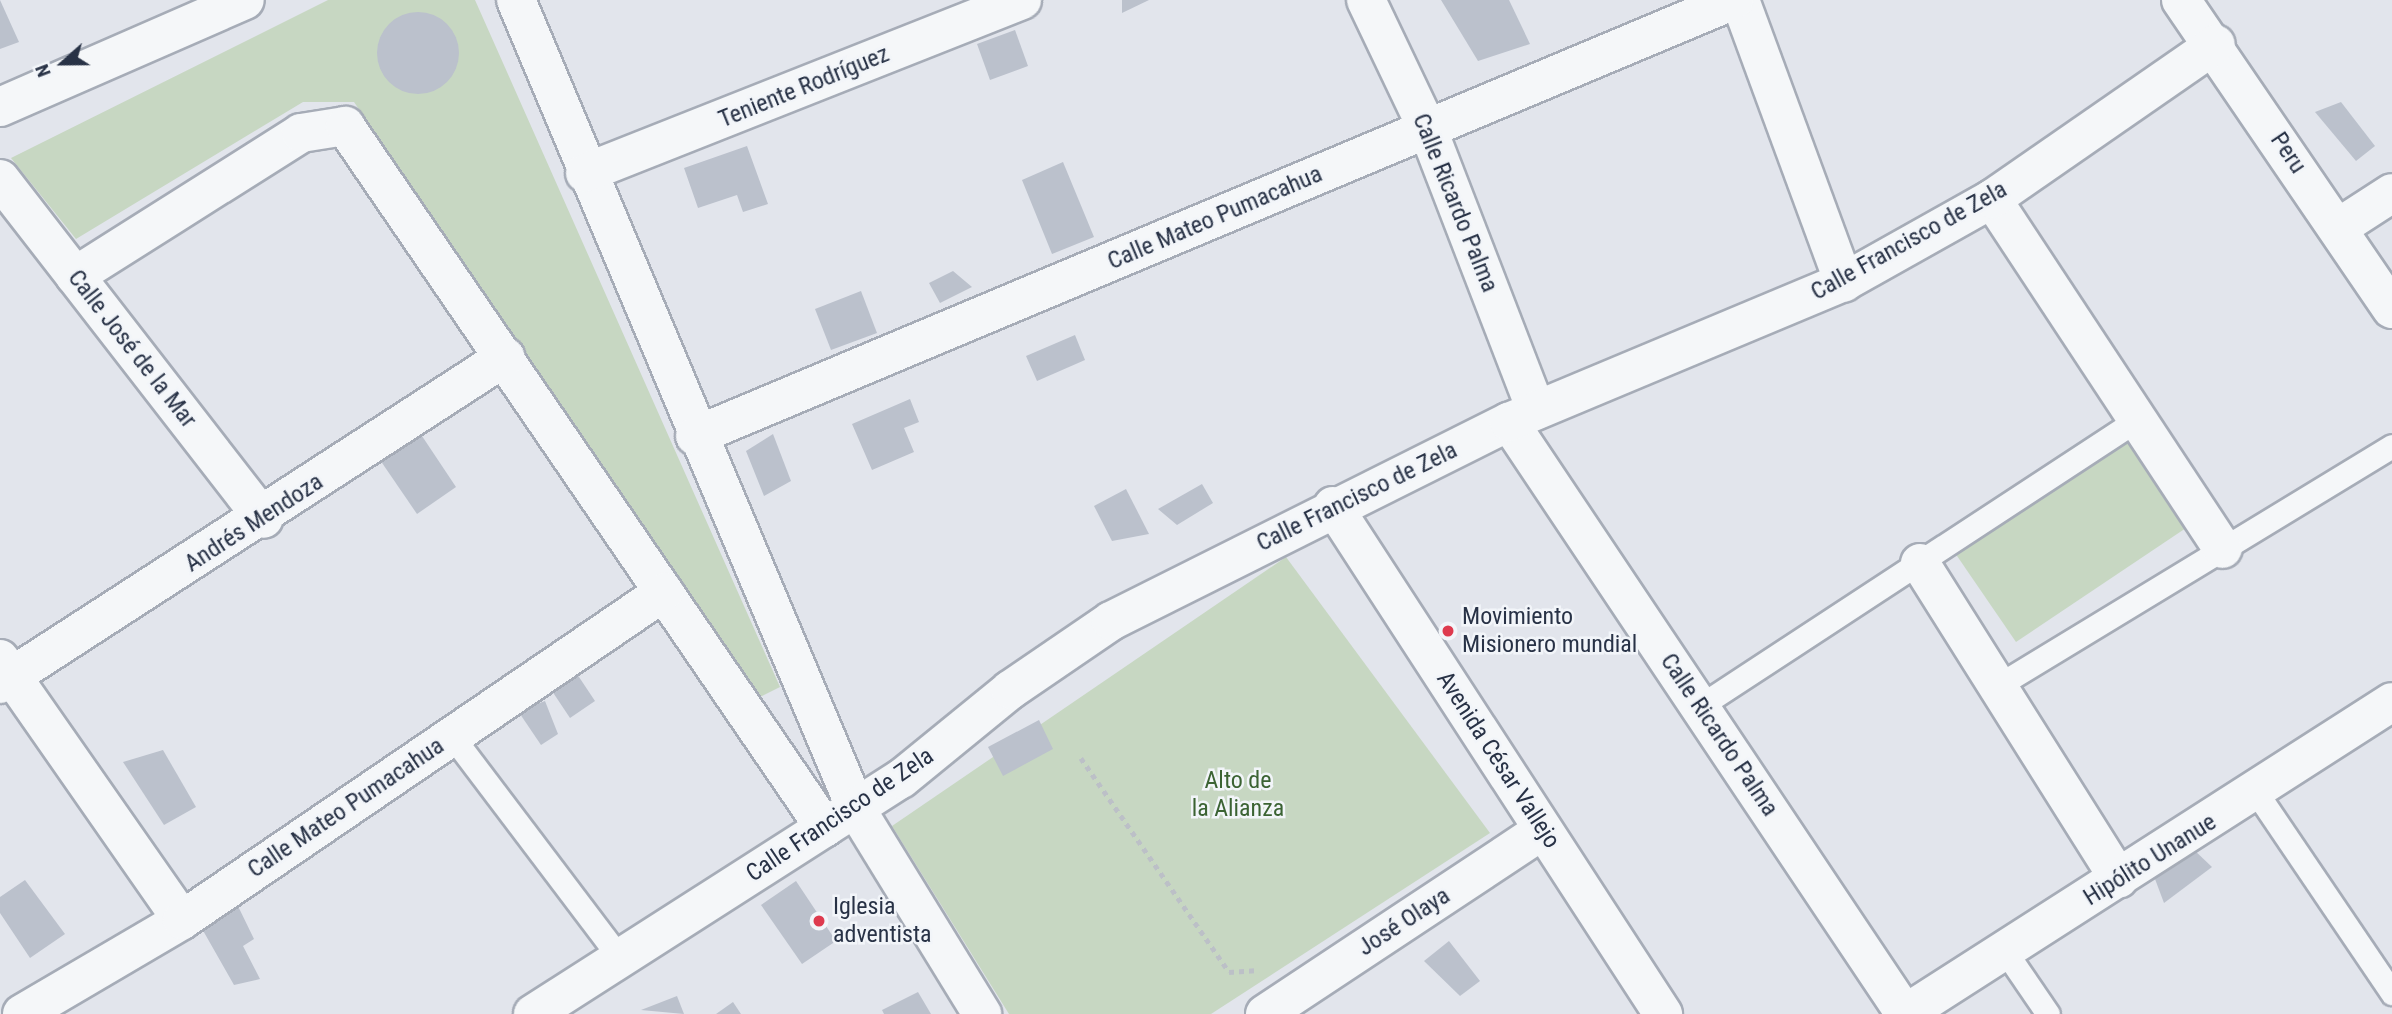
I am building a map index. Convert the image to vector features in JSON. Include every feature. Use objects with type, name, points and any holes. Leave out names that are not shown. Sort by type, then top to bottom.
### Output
[{"type":"street","points":[[0,107],[245,0]]},
{"type":"street","points":[[516,0],[695,436],[840,819]]},
{"type":"street","name":"Teniente Rodríguez","points":[[585,173],[1022,0]]},
{"type":"street","name":"Calle Ricardo Palma","points":[[1366,0],[1427,129],[1522,416],[1700,706],[1905,1014]]},
{"type":"street","name":"Calle Mateo Pumacahua","points":[[695,436],[1734,0]]},
{"type":"street","points":[[1740,0],[1844,282]]},
{"type":"street","name":"Peru","points":[[2180,0],[2216,44],[2392,309]]},
{"type":"street","name":"Calle Francisco de Zela","points":[[533,1014],[840,819],[1010,690],[1111,621],[1333,506],[1522,416],[1844,282],[1992,200],[2216,44]]},
{"type":"street","points":[[75,276],[302,133],[345,125],[664,592],[840,819],[982,1014]]},
{"type":"street","name":"Calle José de la Mar","points":[[0,179],[264,519]]},
{"type":"street","points":[[2339,228],[2392,193]]},
{"type":"street","points":[[1992,200],[2224,548]]},
{"type":"street","name":"Andrés Mendoza","points":[[4,673],[264,519],[505,357]]},
{"type":"street","name":"Avenida César Vallejo","points":[[1333,506],[1663,1014]]},
{"type":"street","points":[[1920,563],[1994,688],[2119,879]]},
{"type":"street","name":"Calle Mateo Pumacahua","points":[[22,1014],[182,920],[664,592]]},
{"type":"street","points":[[4,673],[182,920]]},
{"type":"street","name":"Hipólito Unanue","points":[[1905,1014],[2256,792],[2392,702]]},
{"type":"street","name":"José Olaya","points":[[1265,1014],[1544,830]]},
{"type":"lane","points":[[1700,706],[2138,419]]},
{"type":"lane","points":[[1994,688],[2392,446]]},
{"type":"lane","points":[[452,736],[620,958]]},
{"type":"lane","points":[[2256,792],[2392,993]]},
{"type":"lane","points":[[2005,951],[2048,1014]]},
{"type":"path","points":[[1081,758],[1229,972],[1271,969]]},
{"type":"green space","points":[[328,0],[475,0],[780,687],[760,697],[354,102],[303,102],[76,239],[11,158]]},
{"type":"green space","points":[[2131,434],[2189,526],[2016,642],[1955,553]]},
{"type":"green space","name":"Alto de la Alianza","points":[[1286,557],[1490,833],[1211,1014],[1009,1014],[892,826]]},
{"type":"building","points":[[0,0],[19,42],[0,49]]},
{"type":"building","points":[[1122,0],[1149,0],[1122,13]]},
{"type":"building","points":[[1441,0],[1509,0],[1530,44],[1478,61]]},
{"type":"building","points":[[418,12],[434,15],[447,24],[456,37],[459,53],[456,69],[447,82],[434,91],[418,94],[402,91],[389,82],[380,69],[377,53],[380,37],[389,24],[402,15]]},
{"type":"building","points":[[1015,30],[1028,66],[990,80],[977,44]]},
{"type":"building","points":[[2341,102],[2375,146],[2356,161],[2315,112]]},
{"type":"building","points":[[747,146],[768,204],[743,212],[737,195],[698,208],[684,168]]},
{"type":"building","points":[[1063,162],[1094,237],[1052,254],[1022,180]]},
{"type":"building","points":[[953,271],[972,287],[940,303],[929,283]]},
{"type":"building","points":[[861,291],[877,333],[831,350],[815,309]]},
{"type":"building","points":[[1075,335],[1085,360],[1037,381],[1026,356]]},
{"type":"building","points":[[910,399],[919,422],[904,428],[914,452],[872,470],[852,424]]},
{"type":"building","points":[[418,430],[456,487],[417,514],[378,457]]},
{"type":"building","points":[[773,434],[791,481],[764,496],[746,451]]},
{"type":"building","points":[[1202,484],[1213,503],[1177,525],[1158,509]]},
{"type":"building","points":[[1126,489],[1149,534],[1112,541],[1094,506]]},
{"type":"building","points":[[569,662],[595,701],[570,718],[544,679]]},
{"type":"building","points":[[545,701],[558,734],[541,745],[518,711]]},
{"type":"building","points":[[1039,720],[1053,749],[1003,776],[988,747]]},
{"type":"building","points":[[163,750],[196,807],[164,825],[123,762]]},
{"type":"building","points":[[2192,848],[2212,867],[2164,903],[2152,871]]},
{"type":"building","points":[[25,880],[65,934],[30,958],[0,913],[0,897]]},
{"type":"building","points":[[796,881],[836,941],[802,964],[761,905]]},
{"type":"building","points":[[236,902],[254,939],[243,946],[260,979],[234,985],[197,920]]},
{"type":"building","points":[[1449,941],[1480,981],[1460,996],[1424,961]]},
{"type":"building","points":[[918,992],[931,1014],[884,1014],[882,1010]]},
{"type":"building","points":[[677,996],[684,1014],[641,1010]]},
{"type":"building","points":[[733,1002],[741,1014],[716,1014]]},
{"type":"place","name":"Movimiento Misionero mundial","points":[[1448,631]]},
{"type":"place","name":"Iglesia adventista","points":[[819,921]]}]
